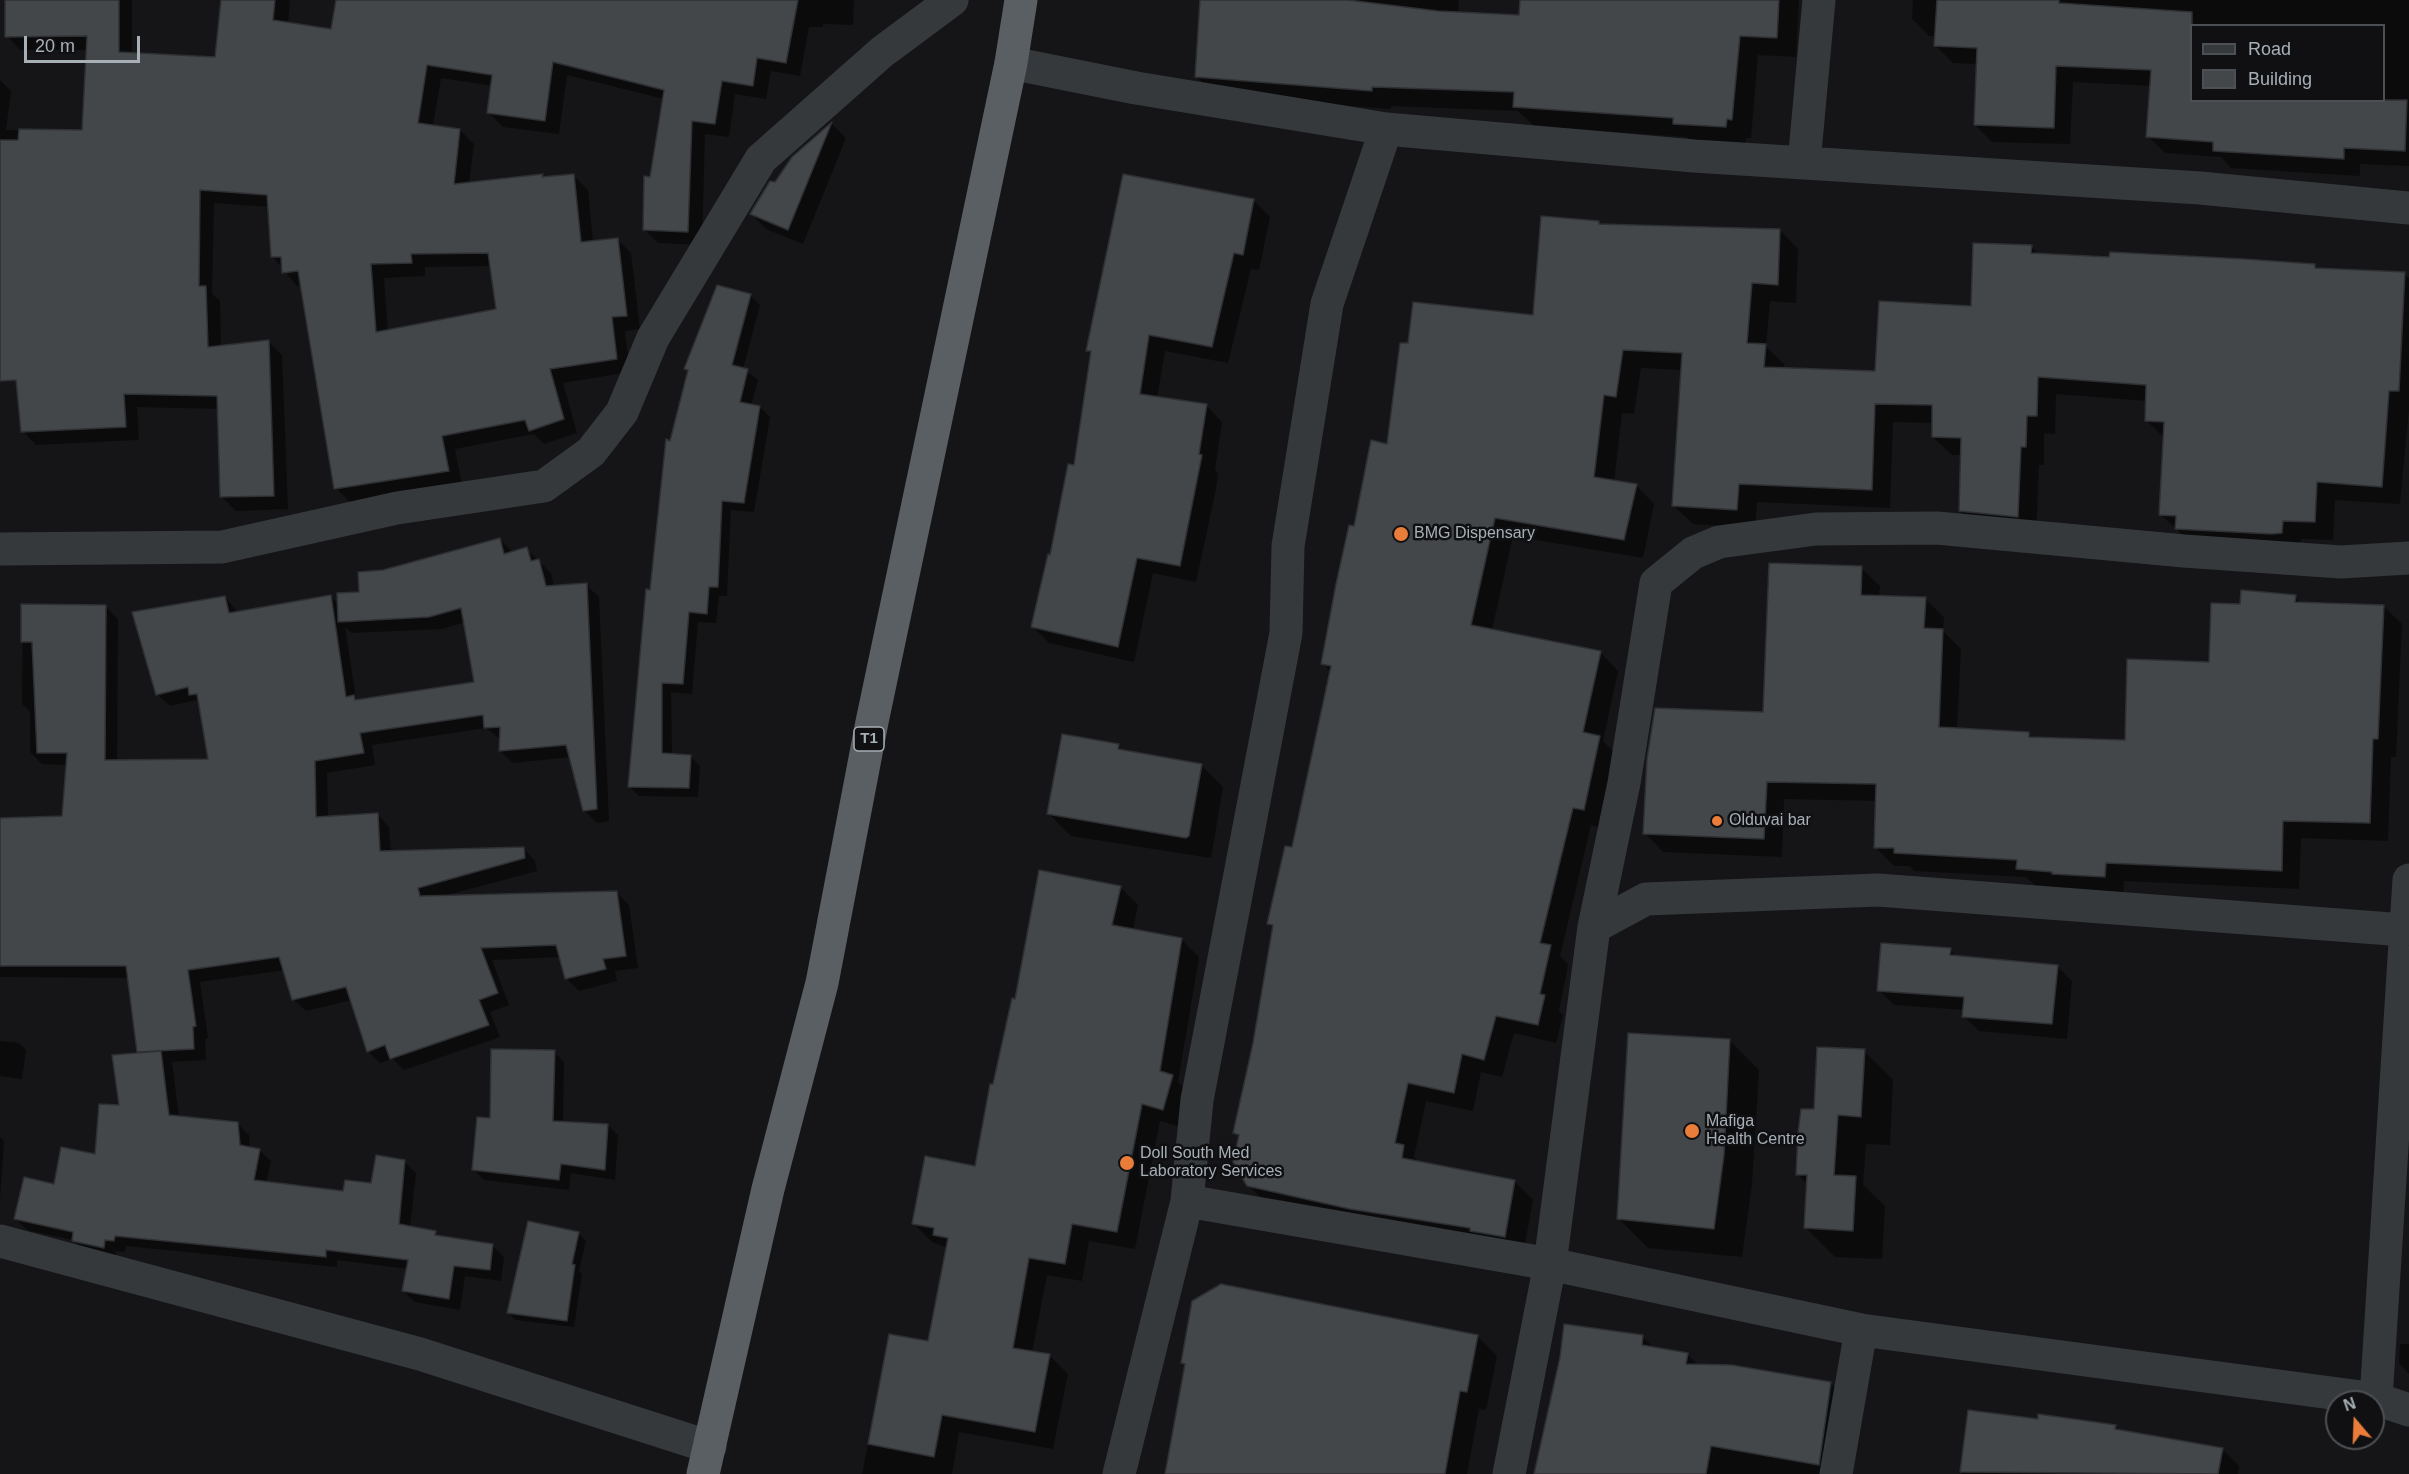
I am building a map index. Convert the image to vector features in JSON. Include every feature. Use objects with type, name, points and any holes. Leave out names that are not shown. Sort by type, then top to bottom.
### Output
[{"type":"highway","name":"T1","points":[[706,1461],[768,1189],[822,983],[872,722],[1011,63],[1021,0]]},
{"type":"street","points":[[0,549],[222,547],[397,508],[544,486],[591,452],[622,412],[653,338],[761,159],[882,52],[952,0]]},
{"type":"street","points":[[1804,163],[1819,0]]},
{"type":"street","points":[[1011,63],[1136,88],[1386,129],[1694,156],[2200,188],[2409,208]]},
{"type":"street","points":[[1119,1474],[1187,1201],[1197,1100],[1286,633],[1288,546],[1327,304],[1386,129]]},
{"type":"street","points":[[1509,1474],[1550,1264],[1594,927],[1624,783],[1656,583],[1692,553],[1719,542],[1816,529],[1937,528],[2184,551],[2342,562],[2409,558]]},
{"type":"street","points":[[2377,1390],[2404,930],[2409,880]]},
{"type":"street","points":[[1594,927],[1646,899],[1878,890],[2404,930]]},
{"type":"street","points":[[1187,1201],[1550,1264],[1861,1330],[2325,1392]]},
{"type":"street","points":[[0,1242],[420,1354],[706,1461]]},
{"type":"street","points":[[1836,1474],[1861,1330]]},
{"type":"street","points":[[2385,1402],[2409,1410]]},
{"type":"building","points":[[5,0],[119,0],[119,52],[215,57],[221,0],[275,0],[273,20],[331,29],[336,0],[798,0],[786,63],[757,58],[753,86],[722,81],[715,124],[692,121],[688,232],[643,230],[644,176],[650,177],[664,90],[553,62],[545,121],[487,113],[492,75],[427,65],[418,123],[460,129],[454,184],[543,174],[542,177],[574,174],[581,242],[618,238],[627,316],[612,317],[617,359],[550,369],[564,419],[529,431],[525,420],[442,436],[449,471],[334,489],[298,271],[282,273],[281,257],[271,257],[267,195],[200,190],[199,286],[206,286],[208,347],[269,340],[274,496],[220,497],[217,396],[124,394],[126,427],[21,432],[16,380],[0,381],[0,140],[18,140],[19,129],[82,130],[87,36],[5,37]],"holes":[[[488,253],[496,309],[376,332],[371,264],[412,263],[411,254]]]},
{"type":"building","points":[[1200,0],[1348,0],[1438,11],[1519,15],[1520,0],[1779,0],[1777,38],[1740,36],[1732,120],[1727,119],[1726,127],[1673,124],[1673,118],[1513,107],[1514,92],[1372,87],[1372,91],[1195,77]]},
{"type":"building","points":[[1937,0],[2059,0],[2059,3],[2192,12],[2190,102],[2407,100],[2405,151],[2344,148],[2344,159],[2213,151],[2213,142],[2146,137],[2151,70],[2056,66],[2054,128],[1974,125],[1977,48],[1934,46]]},
{"type":"building","points":[[832,122],[788,230],[750,214],[770,181],[775,182],[792,157]]},
{"type":"building","points":[[1123,174],[1254,199],[1243,255],[1234,253],[1212,347],[1149,335],[1140,394],[1207,404],[1199,454],[1202,455],[1180,566],[1137,558],[1118,647],[1031,627],[1048,554],[1050,555],[1068,464],[1074,465],[1091,351],[1086,351]]},
{"type":"building","points":[[1541,216],[1599,221],[1599,224],[1780,229],[1778,285],[1752,283],[1747,343],[1766,344],[1764,367],[1875,371],[1879,301],[1971,306],[1973,243],[2032,245],[2031,253],[2109,257],[2110,252],[2315,264],[2315,268],[2405,272],[2399,391],[2389,391],[2382,487],[2317,482],[2315,522],[2283,521],[2282,533],[2272,534],[2175,529],[2176,516],[2159,515],[2164,422],[2145,421],[2146,385],[2038,377],[2037,416],[2027,416],[2026,447],[2021,447],[2018,517],[1959,511],[1961,438],[1932,437],[1932,405],[1875,404],[1872,490],[1739,484],[1737,510],[1672,506],[1682,353],[1623,350],[1616,397],[1604,395],[1594,477],[1637,484],[1624,540],[1495,518],[1471,625],[1601,651],[1583,732],[1600,736],[1584,810],[1573,808],[1540,943],[1551,945],[1540,994],[1545,995],[1538,1025],[1496,1016],[1484,1060],[1462,1054],[1454,1093],[1408,1083],[1395,1143],[1404,1145],[1402,1158],[1515,1180],[1505,1237],[1470,1231],[1470,1228],[1350,1209],[1247,1186],[1233,1162],[1239,1135],[1233,1133],[1253,1043],[1273,925],[1267,924],[1285,846],[1292,847],[1331,666],[1321,664],[1336,584],[1349,525],[1354,526],[1371,440],[1387,444],[1400,343],[1408,343],[1413,302],[1533,315]]},
{"type":"building","points":[[717,285],[751,294],[732,365],[748,369],[740,402],[760,406],[744,503],[722,501],[718,587],[709,587],[707,614],[689,612],[683,684],[662,683],[662,753],[691,755],[689,788],[628,787],[646,589],[650,590],[666,439],[670,441],[688,370],[684,369]]},
{"type":"building","points":[[500,538],[504,554],[527,547],[531,561],[539,559],[546,586],[587,583],[597,809],[583,811],[566,745],[499,751],[500,727],[484,728],[483,715],[360,733],[364,753],[315,761],[316,817],[378,813],[380,851],[524,847],[525,858],[418,888],[420,896],[617,891],[626,956],[603,959],[606,969],[565,979],[556,945],[481,948],[498,993],[479,1000],[489,1025],[390,1059],[385,1045],[367,1052],[346,987],[292,1000],[279,957],[188,970],[196,1026],[193,1027],[194,1049],[137,1052],[126,966],[0,966],[0,818],[62,816],[67,753],[37,753],[32,642],[21,642],[21,604],[106,605],[105,760],[208,759],[197,694],[189,695],[188,687],[156,695],[132,612],[225,596],[229,613],[331,595],[346,697],[354,695],[355,700],[474,682],[461,608],[429,617],[338,622],[337,593],[359,592],[358,572],[383,570]]},
{"type":"building","points":[[1769,563],[1862,566],[1861,595],[1926,597],[1924,628],[1943,629],[1939,727],[2029,732],[2029,737],[2125,740],[2127,659],[2209,662],[2211,603],[2240,604],[2241,590],[2296,595],[2295,602],[2384,605],[2378,739],[2373,739],[2370,823],[2283,821],[2282,871],[2106,863],[2105,877],[2052,874],[2052,872],[2016,869],[2017,860],[1894,853],[1894,848],[1874,848],[1876,784],[1767,782],[1764,839],[1643,834],[1647,759],[1655,708],[1763,712]]},
{"type":"building","points":[[1062,734],[1119,744],[1118,749],[1202,764],[1189,836],[1186,838],[1047,814]]},
{"type":"building","points":[[1039,870],[1121,886],[1112,925],[1182,938],[1160,1071],[1173,1075],[1163,1110],[1142,1104],[1117,1232],[1072,1224],[1065,1264],[1029,1258],[1013,1348],[1050,1354],[1035,1432],[942,1415],[934,1457],[868,1444],[889,1334],[928,1341],[948,1238],[933,1235],[934,1228],[912,1224],[925,1156],[975,1166],[990,1084],[993,1084],[1012,998],[1015,999]]},
{"type":"building","points":[[1881,943],[1951,948],[1950,955],[2058,965],[2052,1024],[1962,1017],[1964,997],[1877,991]]},
{"type":"building","name":"Mafiga Health Centre","points":[[1628,1033],[1730,1039],[1724,1155],[1714,1229],[1617,1219]]},
{"type":"building","points":[[1817,1047],[1865,1049],[1861,1117],[1838,1115],[1834,1175],[1856,1176],[1853,1231],[1804,1228],[1807,1175],[1796,1175],[1798,1133],[1801,1109],[1814,1109]]},
{"type":"building","points":[[491,1049],[555,1050],[553,1121],[608,1124],[605,1170],[561,1164],[559,1180],[472,1170],[477,1117],[490,1118]]},
{"type":"building","points":[[161,1051],[169,1115],[238,1122],[240,1145],[260,1149],[254,1180],[343,1191],[345,1180],[371,1183],[376,1155],[405,1160],[399,1224],[436,1231],[435,1235],[493,1244],[490,1270],[454,1266],[449,1299],[402,1291],[408,1260],[326,1250],[326,1257],[115,1236],[114,1241],[105,1240],[104,1248],[72,1241],[73,1232],[14,1219],[24,1177],[54,1184],[61,1147],[95,1154],[99,1104],[119,1105],[112,1055]]},
{"type":"building","points":[[528,1221],[579,1232],[572,1264],[575,1265],[567,1321],[507,1313]]},
{"type":"building","points":[[1221,1284],[1478,1335],[1467,1392],[1460,1391],[1445,1474],[1165,1474],[1185,1364],[1181,1363],[1192,1301]]},
{"type":"building","points":[[1564,1324],[1643,1335],[1642,1345],[1688,1353],[1686,1364],[1732,1365],[1831,1382],[1819,1465],[1711,1446],[1706,1474],[1534,1474],[1560,1357]]},
{"type":"building","points":[[1968,1410],[2038,1419],[2038,1414],[2116,1425],[2115,1429],[2223,1448],[2218,1474],[1960,1472]]},
{"type":"place","name":"BMG Dispensary","points":[[1401,534]]},
{"type":"place","name":"Olduvai bar","points":[[1717,821]]},
{"type":"place","name":"Mafiga Health Centre","points":[[1692,1131]]},
{"type":"place","name":"Doll South Med Laboratory Services","points":[[1127,1163]]}]
